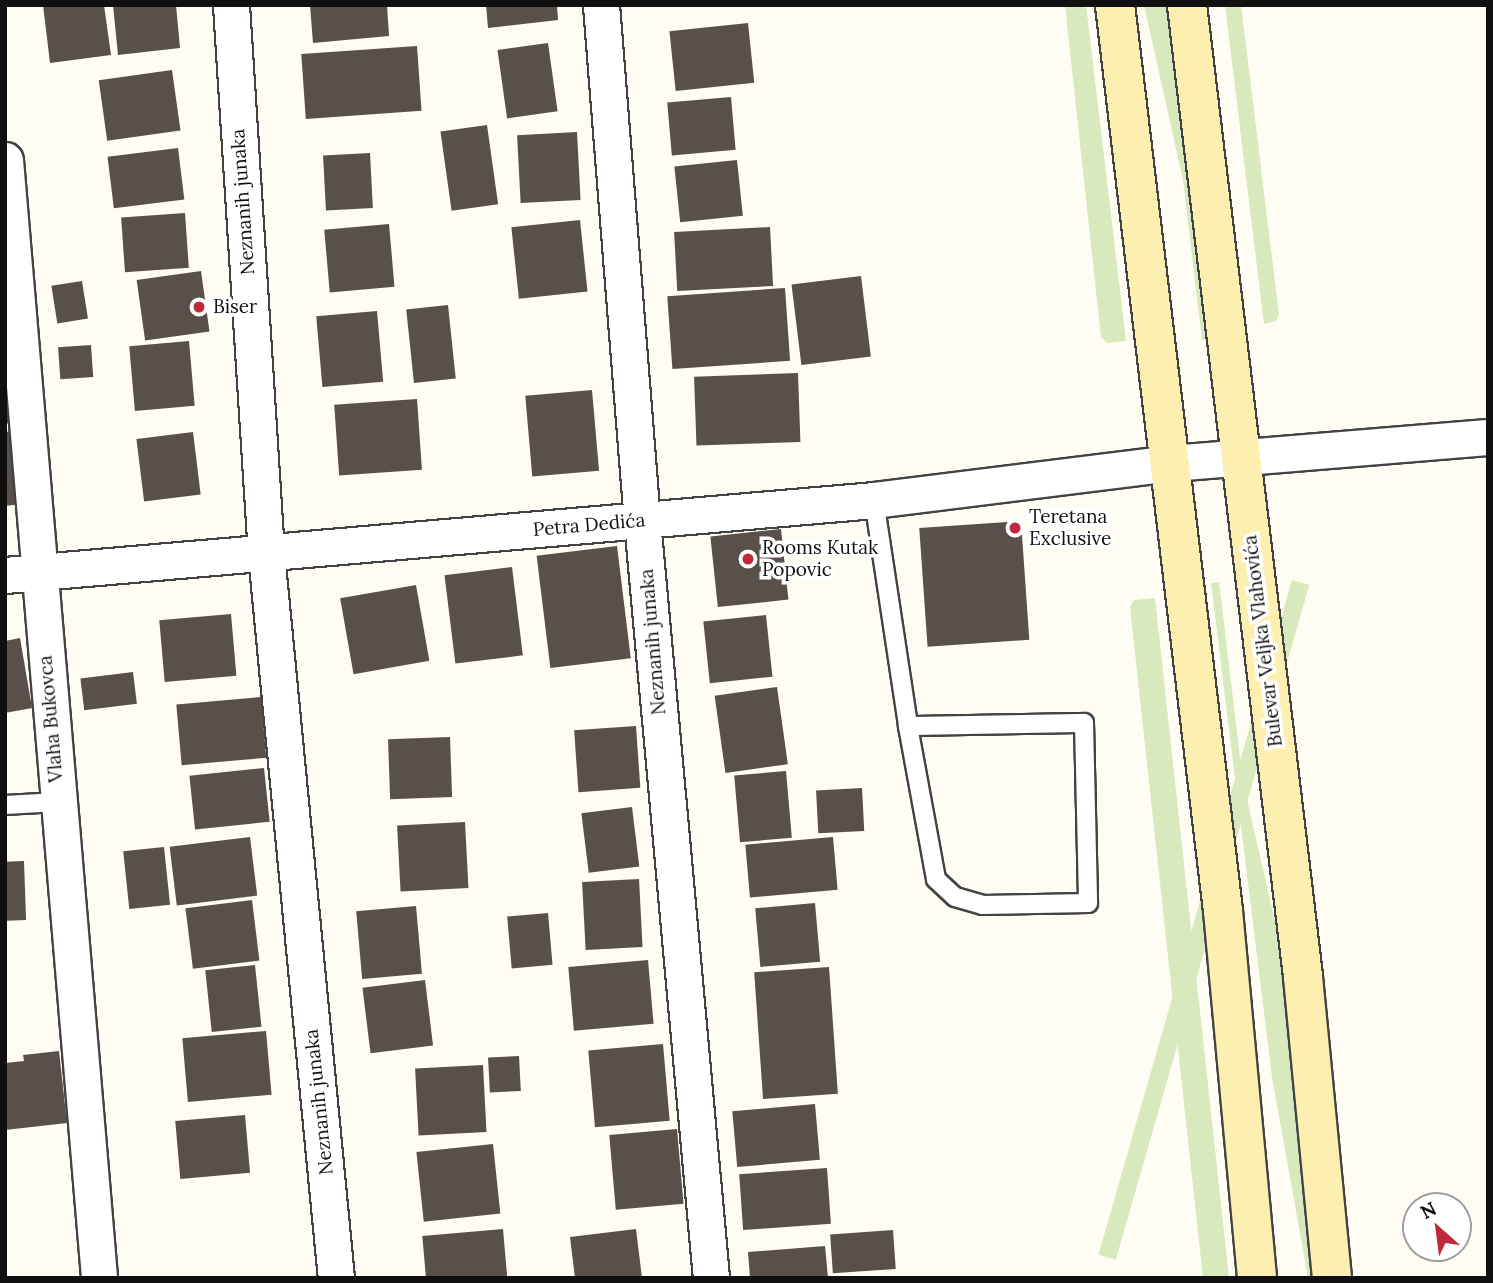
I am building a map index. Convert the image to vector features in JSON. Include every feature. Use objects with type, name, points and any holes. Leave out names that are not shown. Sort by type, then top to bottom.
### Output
[{"type":"main road","points":[[1115,5],[1223,911],[1257,1278]]},
{"type":"main road","name":"Bulevar Veljka Vlahovića","points":[[1187,5],[1303,977],[1332,1278]]},
{"type":"street","name":"Neznanih junaka","points":[[231,5],[266,554],[336,1278]]},
{"type":"street","name":"Neznanih junaka","points":[[601,5],[642,521],[711,1278]]},
{"type":"street","name":"Vlaha Bukovca","points":[[5,160],[22,574],[58,802],[99,1278]]},
{"type":"street","name":"Petra Dedića","points":[[22,574],[874,500],[1171,463],[1488,438]]},
{"type":"lane","points":[[874,500],[908,726],[936,880],[956,897],[983,905],[1088,903],[1084,723],[908,726]]},
{"type":"lane","points":[[5,805],[58,802]]},
{"type":"green space","points":[[1065,5],[1086,5],[1126,341],[1107,343],[1101,337]]},
{"type":"green space","points":[[1144,5],[1166,5],[1209,339],[1202,340],[1183,180]]},
{"type":"green space","points":[[1225,5],[1241,5],[1279,315],[1276,321],[1264,324]]},
{"type":"green space","points":[[1292,580],[1309,585],[1116,1260],[1099,1255]]},
{"type":"green space","points":[[1219,582],[1243,782],[1279,939],[1316,1278],[1308,1278],[1272,1077],[1211,583]]},
{"type":"green space","points":[[1155,598],[1229,1278],[1203,1278],[1130,607],[1134,600]]},
{"type":"building","points":[[43,5],[104,5],[111,55],[50,63]]},
{"type":"building","points":[[113,5],[176,5],[180,48],[118,55]]},
{"type":"building","points":[[310,5],[387,5],[389,36],[313,43]]},
{"type":"building","points":[[486,5],[557,5],[558,20],[488,28]]},
{"type":"building","points":[[748,23],[754,83],[676,91],[669,31]]},
{"type":"building","points":[[548,43],[558,111],[507,118],[497,50]]},
{"type":"building","points":[[417,46],[422,111],[306,119],[301,54]]},
{"type":"building","points":[[172,70],[180,130],[107,141],[99,80]]},
{"type":"building","points":[[731,97],[736,150],[672,155],[667,103]]},
{"type":"building","points":[[487,125],[498,204],[452,211],[440,132]]},
{"type":"building","points":[[577,132],[581,200],[521,203],[517,135]]},
{"type":"building","points":[[178,148],[184,200],[114,208],[108,157]]},
{"type":"building","points":[[370,153],[373,208],[326,210],[323,155]]},
{"type":"building","points":[[737,160],[743,216],[680,222],[674,167]]},
{"type":"building","points":[[185,213],[189,268],[125,272],[121,217]]},
{"type":"building","points":[[580,220],[588,292],[519,299],[511,227]]},
{"type":"building","points":[[389,224],[394,287],[330,292],[324,230]]},
{"type":"building","points":[[770,227],[773,286],[677,291],[674,232]]},
{"type":"building","points":[[201,271],[209,331],[145,340],[137,280]]},
{"type":"building","points":[[861,276],[871,356],[801,365],[792,285]]},
{"type":"building","points":[[82,281],[88,319],[57,323],[51,286]]},
{"type":"building","points":[[785,288],[790,361],[672,369],[667,296]]},
{"type":"building","points":[[448,305],[456,379],[414,383],[406,309]]},
{"type":"building","points":[[377,311],[383,382],[322,387],[316,316]]},
{"type":"building","points":[[189,341],[195,406],[135,411],[129,346]]},
{"type":"building","points":[[91,345],[93,377],[60,379],[58,347]]},
{"type":"building","points":[[798,373],[800,442],[696,446],[694,377]]},
{"type":"building","points":[[592,390],[599,471],[532,477],[525,396]]},
{"type":"building","points":[[417,399],[422,470],[339,476],[334,405]]},
{"type":"building","points":[[5,400],[10,423],[5,424]]},
{"type":"building","points":[[13,431],[22,504],[5,506],[5,432]]},
{"type":"building","points":[[193,432],[201,495],[144,501],[136,439]]},
{"type":"building","points":[[1021,521],[1029,640],[928,647],[919,528]]},
{"type":"building","points":[[781,529],[788,600],[718,607],[710,536]]},
{"type":"building","points":[[617,546],[631,658],[550,668],[537,556]]},
{"type":"building","points":[[512,567],[523,655],[455,664],[445,575]]},
{"type":"building","points":[[416,585],[429,661],[354,674],[340,598]]},
{"type":"building","points":[[231,614],[236,676],[165,682],[159,620]]},
{"type":"building","points":[[766,615],[772,677],[710,683],[703,622]]},
{"type":"building","points":[[20,638],[32,708],[5,713],[5,641]]},
{"type":"building","points":[[133,672],[137,704],[84,710],[80,678]]},
{"type":"building","points":[[777,687],[788,764],[725,773],[715,696]]},
{"type":"building","points":[[261,697],[266,758],[182,765],[176,704]]},
{"type":"building","points":[[636,726],[640,788],[578,792],[574,730]]},
{"type":"building","points":[[450,737],[452,797],[390,799],[388,739]]},
{"type":"building","points":[[264,768],[270,822],[195,830],[189,776]]},
{"type":"building","points":[[786,771],[792,838],[740,842],[734,776]]},
{"type":"building","points":[[862,788],[864,831],[818,833],[816,790]]},
{"type":"building","points":[[632,807],[639,867],[589,873],[581,813]]},
{"type":"building","points":[[465,822],[468,888],[401,891],[397,826]]},
{"type":"building","points":[[250,837],[257,896],[177,905],[170,847]]},
{"type":"building","points":[[833,837],[838,890],[750,897],[745,845]]},
{"type":"building","points":[[164,847],[170,905],[129,909],[123,851]]},
{"type":"building","points":[[24,861],[26,920],[7,921],[5,862]]},
{"type":"building","points":[[639,879],[643,947],[586,950],[582,882]]},
{"type":"building","points":[[252,900],[259,961],[193,969],[185,908]]},
{"type":"building","points":[[815,903],[820,962],[760,967],[755,908]]},
{"type":"building","points":[[416,906],[422,974],[362,979],[356,911]]},
{"type":"building","points":[[548,913],[553,965],[512,968],[507,917]]},
{"type":"building","points":[[648,960],[654,1024],[574,1031],[568,967]]},
{"type":"building","points":[[255,965],[261,1027],[212,1032],[205,970]]},
{"type":"building","points":[[829,967],[838,1094],[763,1099],[754,972]]},
{"type":"building","points":[[425,980],[433,1046],[371,1053],[362,988]]},
{"type":"building","points":[[266,1031],[272,1095],[188,1102],[182,1038]]},
{"type":"building","points":[[663,1044],[670,1121],[595,1127],[588,1051]]},
{"type":"building","points":[[59,1051],[67,1123],[5,1130],[5,1063],[24,1061],[23,1055]]},
{"type":"building","points":[[519,1056],[521,1091],[490,1093],[488,1058]]},
{"type":"building","points":[[483,1065],[487,1132],[419,1135],[415,1069]]},
{"type":"building","points":[[815,1104],[820,1160],[737,1167],[732,1111]]},
{"type":"building","points":[[245,1115],[250,1173],[180,1179],[175,1121]]},
{"type":"building","points":[[677,1129],[684,1204],[616,1210],[609,1135]]},
{"type":"building","points":[[493,1144],[500,1214],[424,1222],[416,1152]]},
{"type":"building","points":[[827,1168],[831,1224],[743,1230],[739,1174]]},
{"type":"building","points":[[503,1229],[507,1278],[426,1278],[422,1236]]},
{"type":"building","points":[[636,1229],[642,1278],[575,1278],[570,1237]]},
{"type":"building","points":[[893,1230],[896,1269],[833,1273],[830,1234]]},
{"type":"building","points":[[825,1246],[828,1278],[750,1278],[748,1252]]},
{"type":"place","name":"Biser","points":[[199,307]]},
{"type":"place","name":"Teretana Exclusive","points":[[1015,528]]},
{"type":"place","name":"Rooms Kutak Popovic","points":[[748,559]]}]
